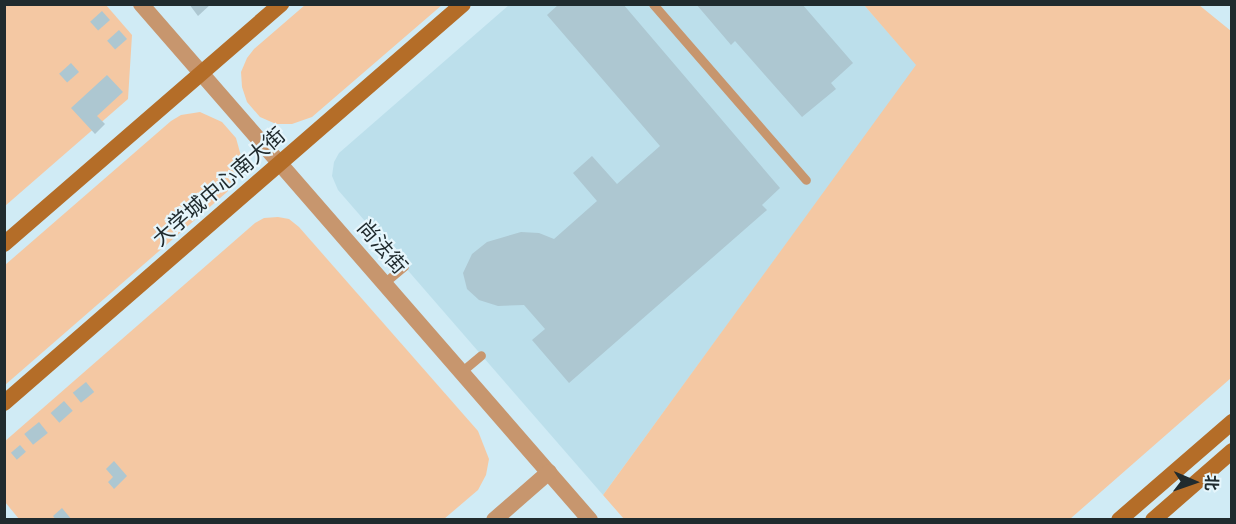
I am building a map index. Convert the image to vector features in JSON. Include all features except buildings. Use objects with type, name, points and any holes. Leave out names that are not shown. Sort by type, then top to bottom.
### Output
[{"type":"main road","points":[[4,244],[281,4]]},
{"type":"main road","name":"大学城中心南大街","points":[[4,403],[463,4]]},
{"type":"main road","points":[[1119,519],[1232,422]]},
{"type":"main road","points":[[1153,519],[1232,451]]},
{"type":"street","name":"尚法街","points":[[141,4],[590,519]]},
{"type":"street","points":[[494,519],[549,472]]},
{"type":"lane","points":[[653,4],[806,180]]},
{"type":"lane","points":[[384,283],[404,266]]},
{"type":"lane","points":[[462,372],[481,355]]},
{"type":"shaded area","points":[[5,5],[106,5],[132,35],[128,99],[5,206]]},
{"type":"shaded area","points":[[305,5],[442,5],[312,117],[292,124],[276,124],[260,117],[247,102],[242,87],[241,72],[254,49]]},
{"type":"shaded area","points":[[509,5],[864,5],[917,65],[603,495],[338,190],[332,176],[334,162],[339,153]]},
{"type":"shaded area","points":[[864,5],[1199,5],[1231,31],[1231,378],[1070,519],[624,519],[603,495],[916,65]]},
{"type":"shaded area","points":[[200,112],[222,122],[236,138],[241,156],[235,181],[227,192],[5,385],[5,265],[171,121],[181,115]]},
{"type":"shaded area","points":[[264,218],[289,219],[299,227],[478,431],[489,459],[486,475],[478,490],[444,519],[19,519],[5,502],[4,442],[255,223]]}]
